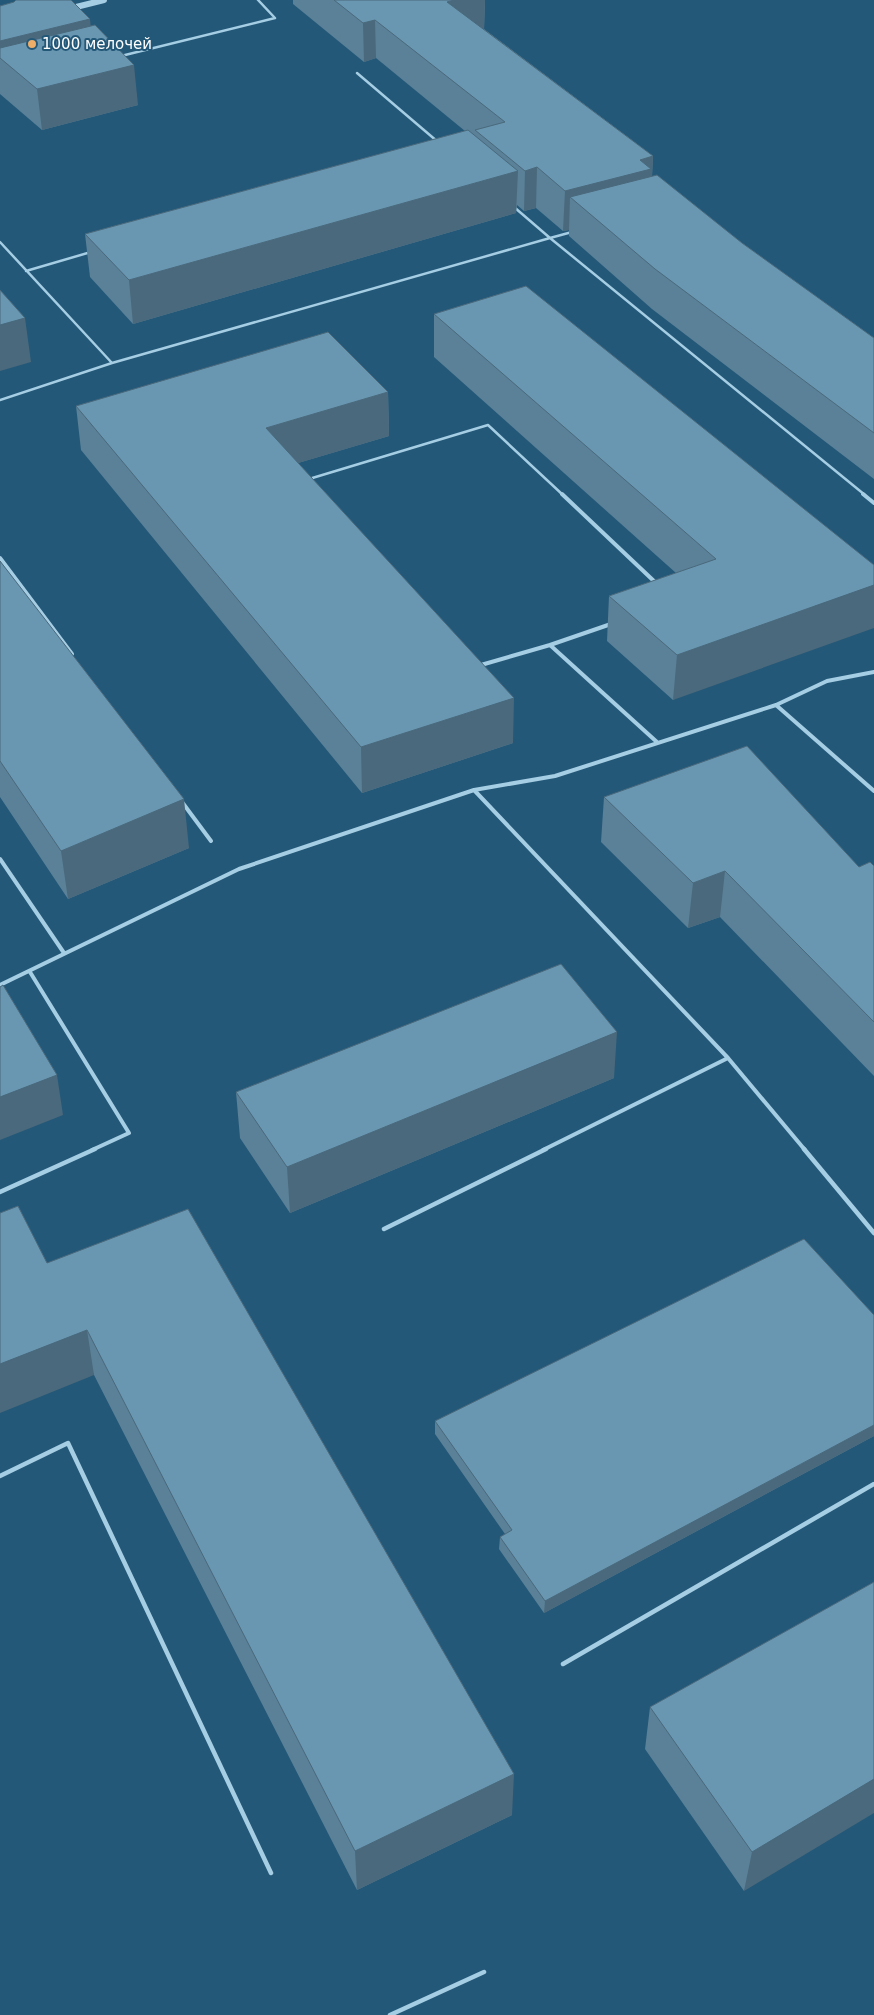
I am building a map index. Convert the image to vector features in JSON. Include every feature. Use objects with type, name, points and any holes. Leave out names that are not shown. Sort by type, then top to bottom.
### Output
[{"type":"street","points":[[57,12],[104,0]]},
{"type":"lane","points":[[114,58],[275,18],[258,0]]},
{"type":"lane","points":[[357,73],[441,145]]},
{"type":"lane","points":[[507,201],[874,503]]},
{"type":"lane","points":[[0,400],[112,363],[578,231]]},
{"type":"lane","points":[[0,242],[112,363]]},
{"type":"lane","points":[[26,271],[93,252]]},
{"type":"lane","points":[[300,482],[488,425],[662,588]]},
{"type":"lane","points":[[0,558],[76,660]]},
{"type":"lane","points":[[480,665],[550,645],[613,624]]},
{"type":"lane","points":[[550,645],[658,743]]},
{"type":"lane","points":[[0,985],[239,869],[474,790],[555,776],[776,705],[827,681],[874,672]]},
{"type":"lane","points":[[776,705],[874,791]]},
{"type":"lane","points":[[474,790],[728,1058],[874,1233]]},
{"type":"lane","points":[[181,801],[211,841]]},
{"type":"lane","points":[[0,859],[64,953]]},
{"type":"lane","points":[[0,1192],[130,1133],[30,972]]},
{"type":"lane","points":[[384,1229],[728,1058]]},
{"type":"lane","points":[[0,1476],[68,1443],[271,1873]]},
{"type":"lane","points":[[563,1664],[874,1484]]},
{"type":"lane","points":[[390,2015],[484,1972]]},
{"type":"building","points":[[16,0],[71,0],[90,19],[0,41],[0,6]]},
{"type":"building","points":[[334,0],[454,0],[447,2],[653,156],[640,160],[651,169],[565,191],[537,167],[525,171],[475,130],[505,122],[375,20],[363,23]]},
{"type":"building","points":[[95,25],[134,65],[37,89],[0,58],[0,48]]},
{"type":"building","points":[[468,130],[518,171],[129,280],[85,234]]},
{"type":"building","points":[[657,175],[742,243],[874,338],[874,433],[655,269],[570,197]]},
{"type":"building","points":[[526,286],[874,565],[874,585],[677,655],[609,596],[716,559],[434,314]]},
{"type":"building","points":[[0,290],[25,318],[0,325]]},
{"type":"building","points":[[328,332],[388,392],[266,428],[514,698],[361,747],[76,406]]},
{"type":"building","points":[[0,561],[184,799],[61,851],[0,761]]},
{"type":"building","points":[[747,746],[859,867],[870,862],[874,866],[874,1022],[725,871],[693,883],[604,797]]},
{"type":"building","points":[[561,964],[617,1032],[287,1167],[236,1092]]},
{"type":"building","points":[[3,985],[57,1075],[0,1097],[0,987]]},
{"type":"building","points":[[18,1206],[47,1263],[188,1209],[514,1774],[355,1851],[87,1330],[0,1364],[0,1213]]},
{"type":"building","points":[[804,1239],[874,1315],[874,1425],[545,1601],[500,1537],[512,1530],[435,1421]]},
{"type":"building","points":[[874,1582],[874,1779],[752,1852],[650,1707]]},
{"type":"place","name":"1000 мелочей","points":[[32,44]]}]
